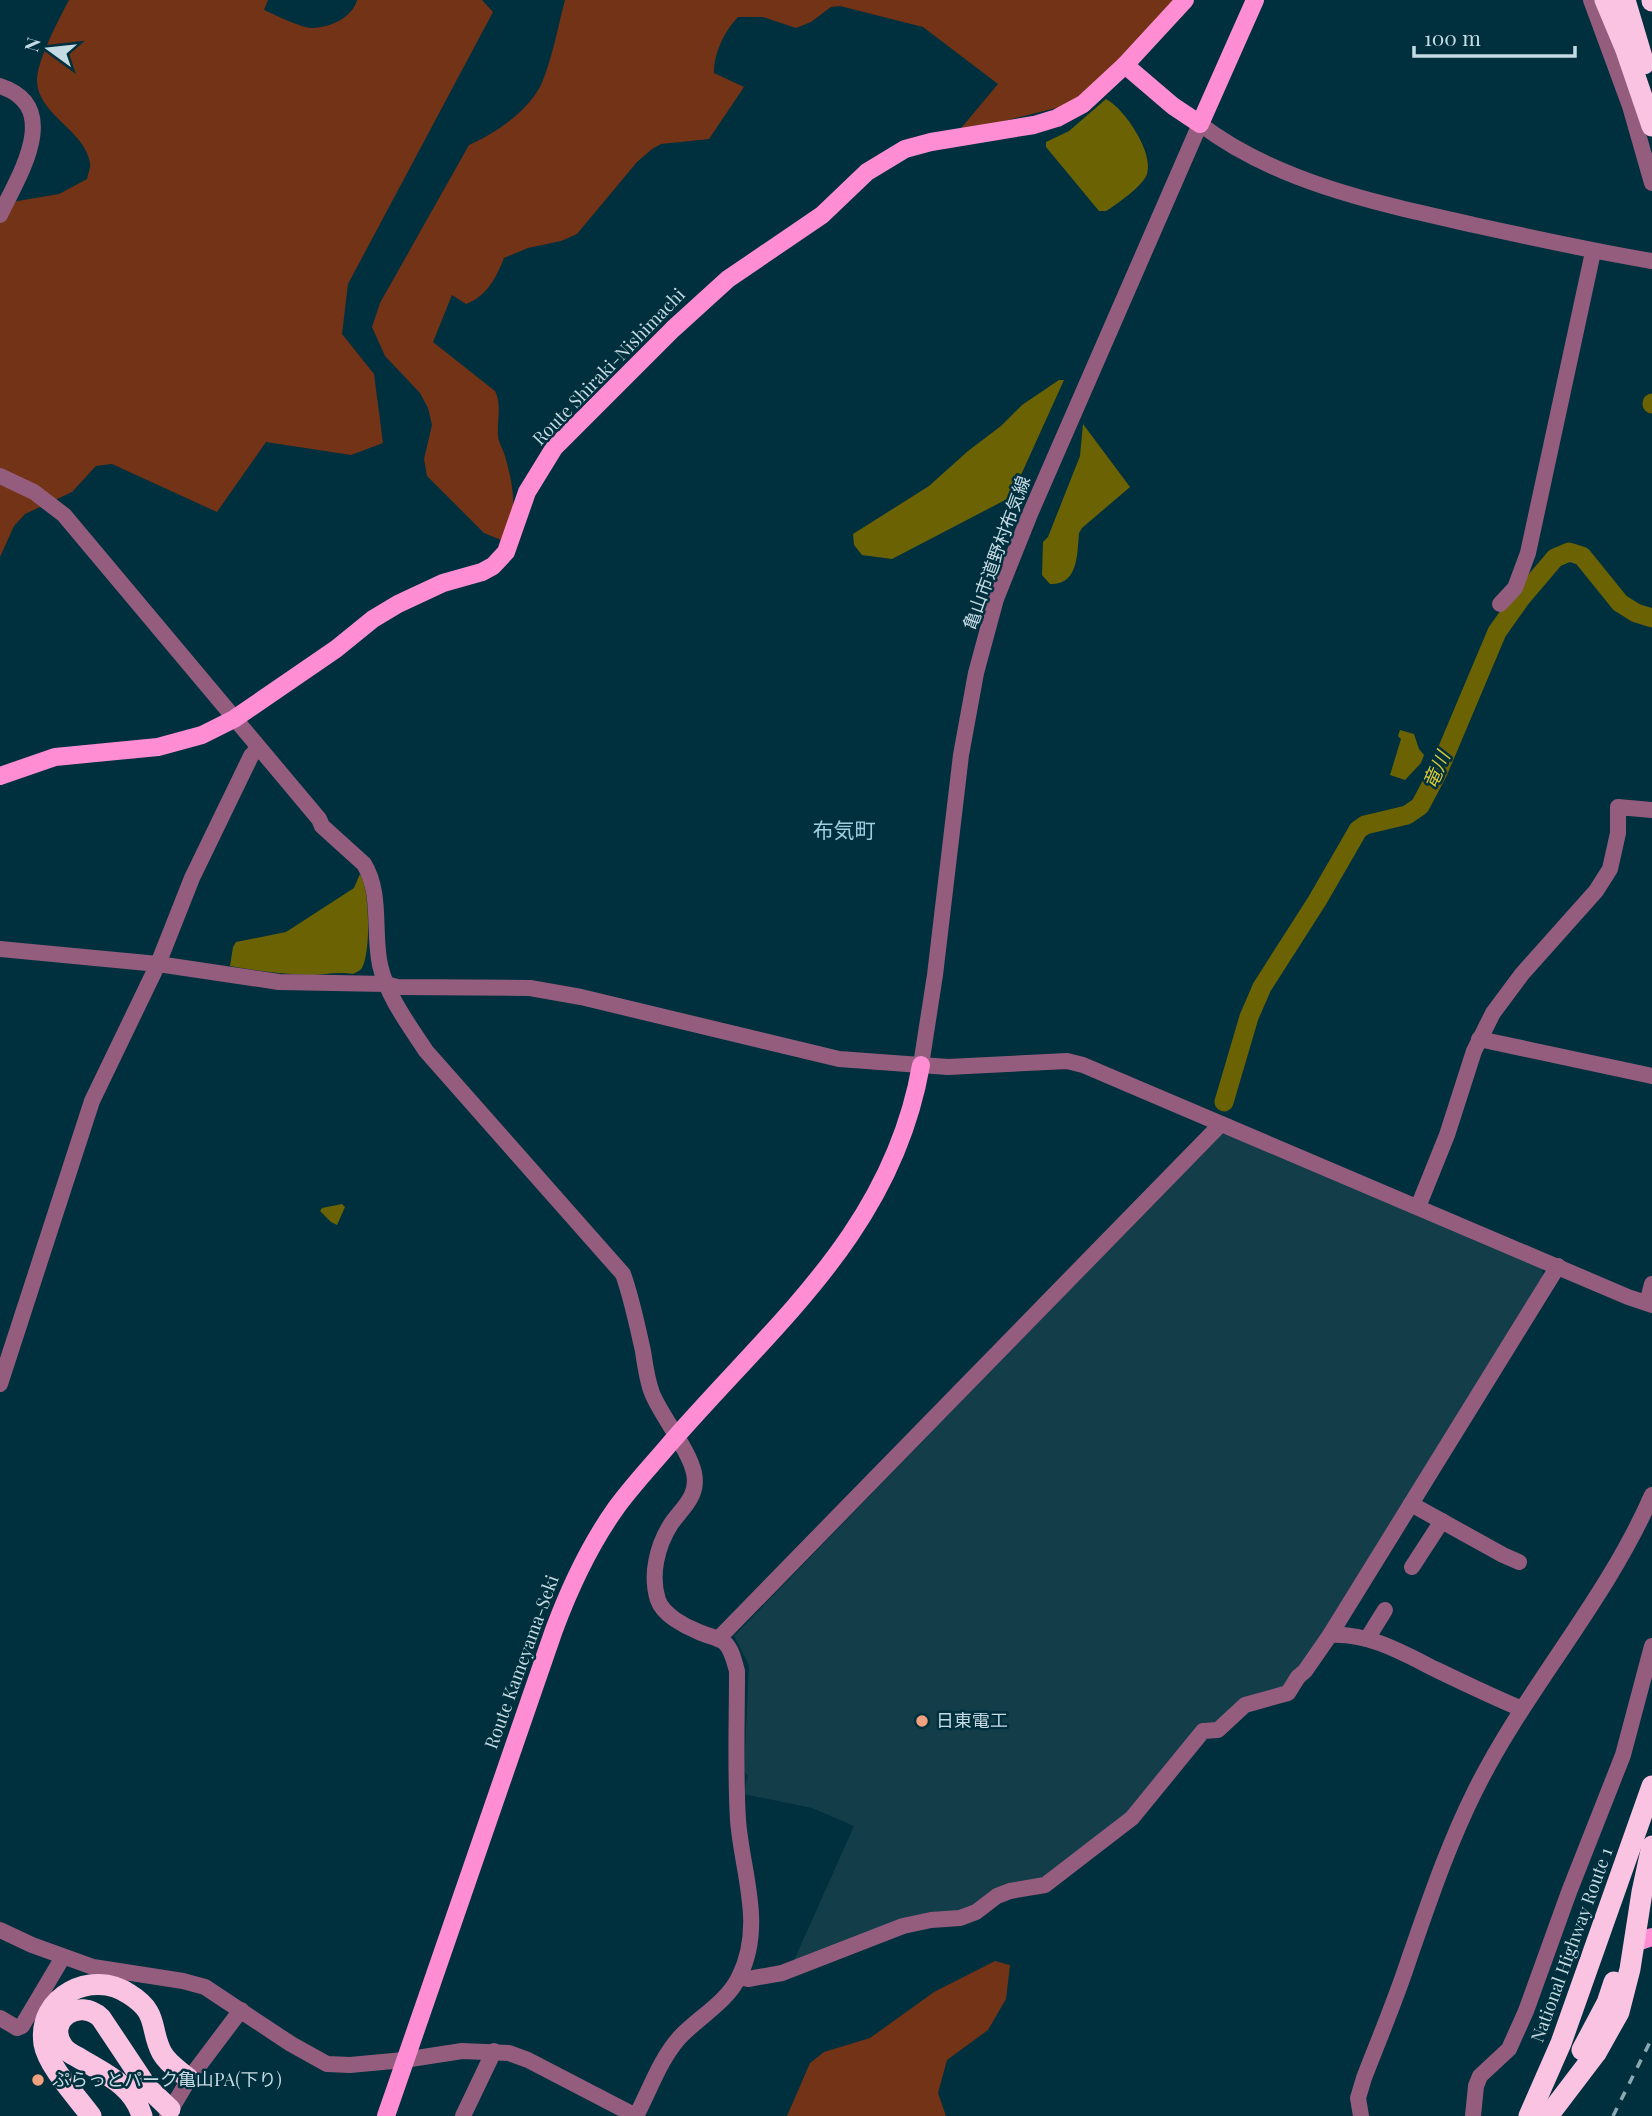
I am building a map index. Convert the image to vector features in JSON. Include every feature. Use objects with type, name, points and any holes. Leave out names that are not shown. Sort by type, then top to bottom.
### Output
[{"type":"highway","points":[[1605,0],[1626,50],[1652,126]]},
{"type":"highway","points":[[1625,0],[1652,89]]},
{"type":"highway","points":[[1640,0],[1652,38]]},
{"type":"highway","points":[[1643,1940],[1623,1934],[1615,1916],[1652,1788]]},
{"type":"highway","name":"National Highway Route 1","points":[[1529,2116],[1561,2043],[1652,1788]]},
{"type":"highway","points":[[1548,2116],[1612,2028],[1625,1995],[1643,1940],[1652,1846]]},
{"type":"highway","points":[[1652,1857],[1646,1896],[1652,1910]]},
{"type":"highway","points":[[1538,2116],[1593,2031],[1607,2003],[1624,1953],[1643,1940]]},
{"type":"highway","points":[[91,2116],[52,2062],[45,2046],[44,2027],[50,2010],[62,1997],[84,1985],[103,1984],[118,1988],[134,1997],[152,2019],[167,2061],[190,2079]]},
{"type":"highway","points":[[142,2116],[132,2093],[123,2085],[62,2045],[59,2029],[64,2016],[82,2008],[101,2018],[147,2087],[168,2113]]},
{"type":"main road","name":"Route Shiraki-Nishimachi","points":[[0,776],[55,757],[158,747],[186,741],[234,719],[336,649],[373,619],[420,593],[482,572],[500,561],[511,541],[527,492],[554,448],[696,307],[728,279],[822,215],[867,172],[892,156],[918,145],[1013,131],[1057,118],[1083,104],[1125,65],[1185,0]]},
{"type":"main road","points":[[1125,65],[1173,106],[1200,124],[1255,0]]},
{"type":"main road","name":"Route Kameyama-Seki","points":[[386,2116],[568,1594],[589,1551],[617,1506],[832,1262],[866,1213],[893,1162],[907,1125],[921,1065]]},
{"type":"street","points":[[1591,0],[1630,106],[1652,183]]},
{"type":"street","points":[[0,86],[16,94],[24,102],[34,124],[34,132],[27,156],[0,215]]},
{"type":"street","points":[[1200,124],[1225,143],[1249,155],[1319,183],[1402,208],[1593,251],[1652,261]]},
{"type":"street","name":"亀山市道野村布気線","points":[[921,1065],[935,975],[961,755],[976,673],[996,599],[1030,514],[1200,124]]},
{"type":"street","points":[[1500,604],[1515,588],[1528,553],[1593,251]]},
{"type":"street","points":[[0,476],[34,492],[64,515],[323,826],[351,850],[369,872],[380,965],[386,984],[406,1022],[426,1051],[624,1274],[653,1395],[694,1473],[694,1484],[687,1506],[671,1524],[660,1545],[655,1570],[659,1603],[667,1613],[718,1639],[729,1648],[737,1671],[738,1818],[751,1898],[752,1930],[750,1947],[739,1977],[672,2047],[636,2116],[528,2060],[509,2053],[462,2051],[404,2060],[350,2065],[327,2064],[291,2044],[205,1987],[93,1967],[0,1930]]},
{"type":"street","points":[[0,1384],[92,1101],[158,964],[192,878],[251,756],[258,748]]},
{"type":"street","points":[[1418,1208],[1447,1135],[1479,1039],[1516,982],[1587,902],[1605,877],[1615,851],[1618,807],[1652,810]]},
{"type":"street","points":[[0,948],[158,964],[279,982],[386,984],[397,987],[530,988],[581,997],[839,1059],[948,1067],[1068,1061],[1083,1065],[1628,1297],[1649,1304],[1652,1284]]},
{"type":"street","points":[[1479,1039],[1652,1076]]},
{"type":"street","points":[[718,1639],[1221,1124]]},
{"type":"street","points":[[739,1977],[748,1979],[782,1973],[902,1926],[960,1918],[976,1912],[997,1896],[1045,1885],[1132,1818],[1203,1731],[1218,1730],[1245,1705],[1287,1693],[1330,1634],[1558,1266]]},
{"type":"street","points":[[1361,2116],[1358,2098],[1364,2078],[1435,1883],[1474,1792],[1522,1709],[1633,1538],[1652,1494]]},
{"type":"street","points":[[1411,1504],[1519,1562]]},
{"type":"street","points":[[1412,1567],[1442,1521]]},
{"type":"street","points":[[1367,1639],[1385,1610]]},
{"type":"street","points":[[1330,1634],[1349,1634],[1394,1648],[1479,1691],[1522,1709]]},
{"type":"street","points":[[1473,2116],[1476,2086],[1480,2076],[1509,2049],[1526,2011],[1623,1755],[1652,1646]]},
{"type":"street","points":[[0,2018],[17,2028],[22,2026],[63,1957]]},
{"type":"street","points":[[168,2113],[241,2010]]},
{"type":"street","points":[[463,2116],[494,2051]]},
{"type":"shaded area","points":[[69,0],[268,0],[264,10],[295,24],[312,28],[340,20],[351,12],[357,0],[482,0],[493,12],[348,284],[342,334],[374,374],[383,443],[351,455],[266,442],[217,512],[112,464],[96,466],[72,492],[25,514],[14,526],[0,557],[0,204],[59,194],[87,179],[90,165],[86,151],[45,104],[37,81],[44,51]]},
{"type":"shaded area","points":[[565,0],[1175,0],[1173,8],[1084,95],[1060,107],[957,133],[998,84],[923,27],[840,6],[831,7],[811,22],[796,28],[763,17],[738,17],[721,43],[714,73],[744,87],[709,139],[661,144],[652,149],[637,162],[577,234],[504,258],[490,286],[473,301],[466,304],[452,295],[433,342],[495,391],[497,396],[498,438],[508,467],[513,499],[511,520],[501,540],[484,533],[427,476],[424,459],[432,425],[428,408],[420,393],[385,356],[372,327],[380,303],[469,145],[512,119],[538,91],[550,61]]},
{"type":"shaded area","points":[[1106,99],[1114,104],[1136,132],[1148,165],[1145,179],[1135,189],[1106,211],[1099,211],[1046,147],[1046,142],[1069,131]]},
{"type":"shaded area","points":[[1059,380],[1064,380],[1011,497],[892,559],[862,555],[854,545],[853,534],[929,486],[1022,405]]},
{"type":"shaded area","points":[[1083,424],[1130,487],[1082,528],[1071,574],[1066,580],[1050,584],[1042,575],[1043,542],[1048,537],[1080,456]]},
{"type":"shaded area","points":[[1400,730],[1414,734],[1424,755],[1421,763],[1405,780],[1390,775],[1401,739],[1398,736]]},
{"type":"shaded area","points":[[360,874],[366,893],[368,921],[367,949],[360,970],[353,974],[309,975],[230,966],[236,942],[286,932],[354,888]]},
{"type":"shaded area","points":[[1229,1133],[1542,1267],[1543,1279],[1349,1599],[1286,1690],[1217,1727],[1205,1722],[1129,1815],[1067,1866],[975,1910],[791,1967],[854,1826],[812,1808],[743,1794],[748,1776],[744,1771],[749,1665],[734,1636],[1219,1135]]},
{"type":"shaded area","points":[[342,1204],[345,1207],[337,1225],[320,1211],[322,1208]]},
{"type":"shaded area","points":[[995,1961],[1010,1965],[1006,1999],[988,2030],[947,2060],[938,2093],[946,2116],[787,2116],[810,2063],[824,2052],[870,2038],[934,1992]]},
{"type":"waterway","name":"竜川","points":[[1224,1102],[1249,1017],[1262,987],[1358,830],[1365,825],[1407,815],[1420,806],[1438,772],[1497,632],[1555,558],[1569,552],[1582,556],[1620,603],[1636,613],[1652,618]]},
{"type":"railway","points":[[1613,2116],[1652,2038]]},
{"type":"place","name":"日東電工","points":[[922,1721]]},
{"type":"place","name":"ぷらっとパーク亀山PA(下り)","points":[[38,2080]]},
{"type":"district","name":"布気町","points":[[844,831]]}]
